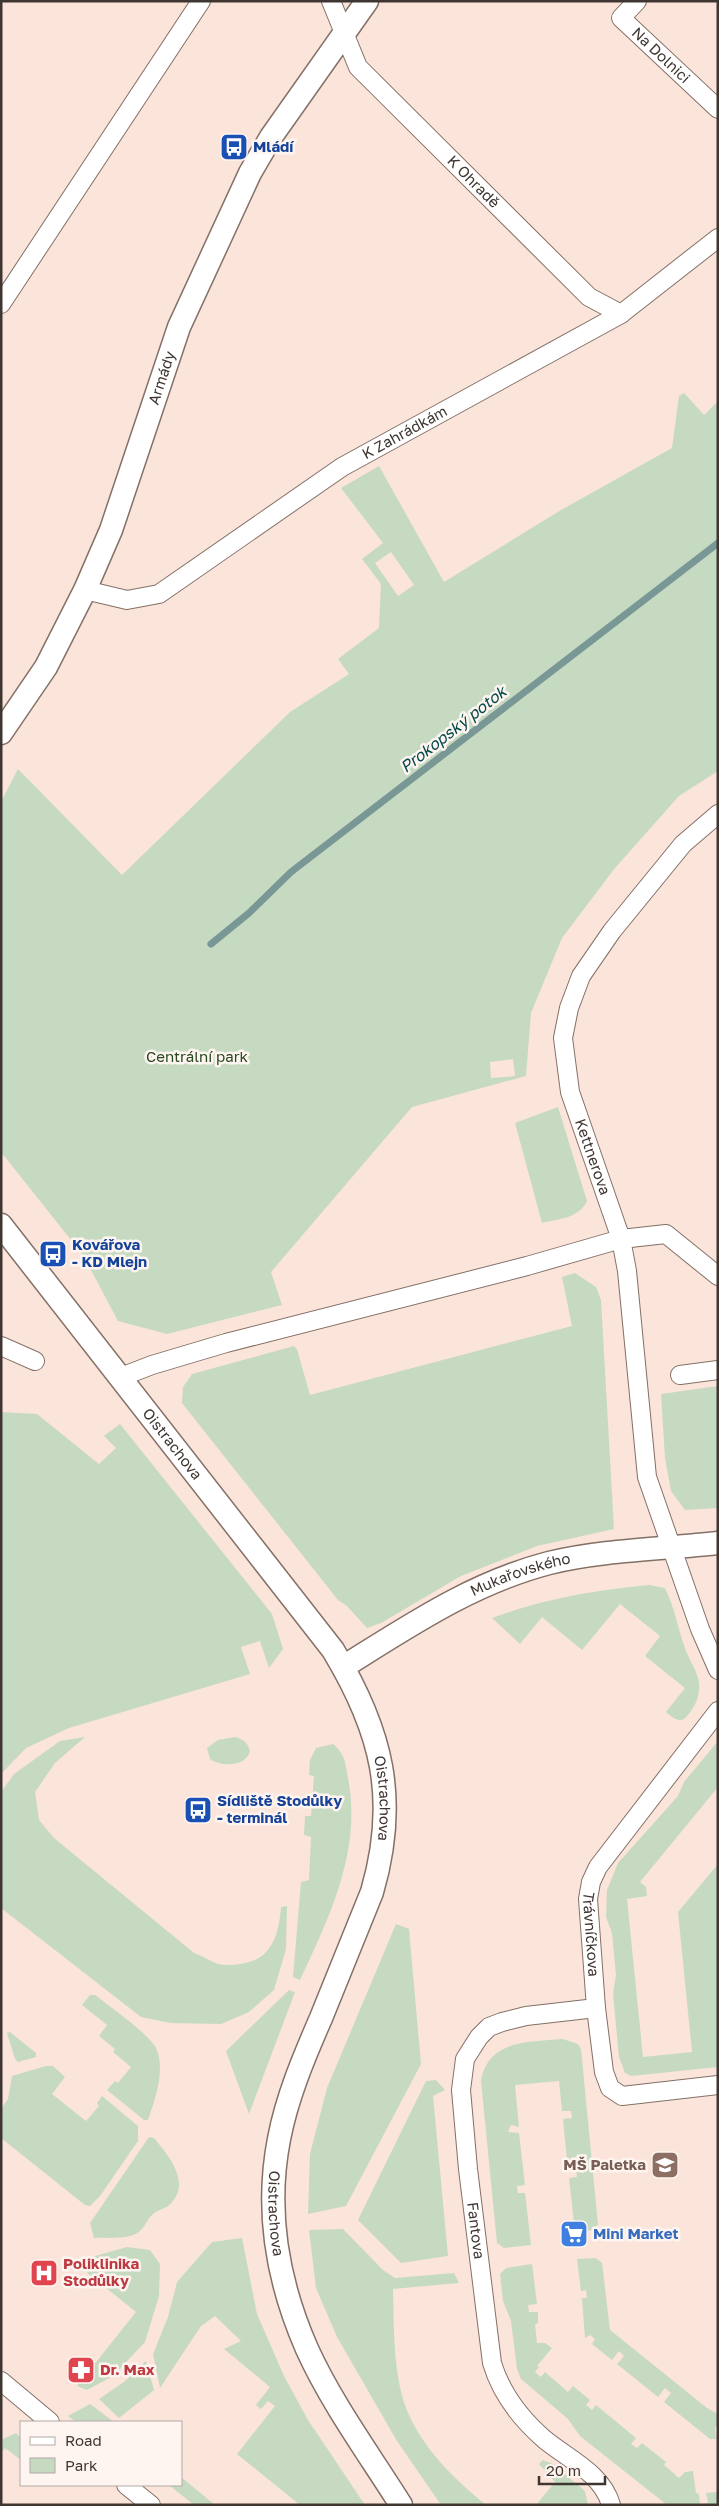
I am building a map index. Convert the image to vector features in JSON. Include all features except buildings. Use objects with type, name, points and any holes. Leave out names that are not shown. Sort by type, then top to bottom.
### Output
[{"type":"street","points":[[1,304],[201,1]]},
{"type":"street","points":[[331,1],[344,32]]},
{"type":"street","name":"Armády","points":[[1,732],[46,666],[85,590],[111,530],[179,327],[250,173],[271,137],[367,1]]},
{"type":"street","name":"Na Dolnici","points":[[637,1],[621,18],[718,109]]},
{"type":"street","name":"K Ohradě","points":[[344,32],[358,67],[589,297],[620,314]]},
{"type":"street","name":"K Zahrádkám","points":[[85,590],[127,600],[159,594],[342,467],[620,314],[718,238]]},
{"type":"street","name":"Kettnerova","points":[[672,1548],[647,1477],[627,1271],[621,1239],[570,1092],[563,1038],[569,1008],[581,976],[612,931],[683,844],[718,814]]},
{"type":"street","name":"Oistrachova","points":[[1,1225],[318,1629],[355,1688],[376,1740],[385,1791],[384,1843],[372,1892],[308,2049],[286,2111],[279,2140],[275,2171],[274,2220],[282,2280],[307,2349],[326,2388],[401,2505]]},
{"type":"street","points":[[121,1377],[186,1354],[621,1239],[666,1234],[718,1276]]},
{"type":"street","points":[[1,1346],[35,1361]]},
{"type":"street","points":[[680,1375],[718,1370]]},
{"type":"street","name":"Mukařovského","points":[[343,1667],[450,1601],[484,1585],[549,1563],[718,1542]]},
{"type":"street","points":[[672,1548],[700,1629],[718,1670]]},
{"type":"street","name":"Trávníčkova","points":[[718,1711],[598,1867],[591,1882],[588,1900],[596,2008],[604,2072],[610,2088],[622,2096],[718,2085]]},
{"type":"street","name":"Fantova","points":[[596,2008],[526,2016],[489,2027],[472,2047],[465,2060],[461,2090],[468,2169],[492,2363],[496,2376],[510,2403],[542,2438],[601,2482],[608,2493],[611,2505]]},
{"type":"street","points":[[1,2381],[49,2421]]},
{"type":"street","points":[[127,2486],[150,2505]]},
{"type":"green space","name":"Centrální park","points":[[684,393],[704,415],[718,401],[718,771],[679,796],[615,868],[562,938],[531,1013],[526,1076],[412,1107],[271,1272],[282,1305],[167,1334],[118,1321],[83,1255],[1,1152],[1,802],[18,769],[122,875],[290,712],[349,674],[338,659],[379,628],[381,584],[362,559],[383,543],[341,488],[379,466],[444,582],[561,510],[672,448],[679,396]],"holes":[[[391,552],[414,585],[398,596],[375,563]],[[513,1059],[515,1076],[491,1078],[490,1062]]]},
{"type":"green space","points":[[558,1107],[587,1201],[574,1214],[562,1219],[542,1223],[515,1123]]},
{"type":"green space","points":[[575,1273],[596,1287],[601,1300],[614,1529],[537,1546],[461,1576],[381,1623],[367,1628],[347,1606],[338,1600],[182,1403],[183,1387],[192,1374],[294,1346],[297,1349],[310,1395],[572,1326],[562,1277]]},
{"type":"green space","points":[[718,1386],[718,1508],[685,1510],[671,1491],[665,1458],[661,1394]]},
{"type":"green space","points":[[1,1412],[37,1414],[99,1464],[116,1448],[104,1436],[120,1424],[272,1614],[283,1649],[269,1668],[260,1641],[241,1647],[250,1674],[69,1728],[26,1748],[1,1774]]},
{"type":"green space","points":[[649,1585],[665,1588],[686,1651],[696,1671],[699,1688],[697,1700],[683,1720],[674,1718],[666,1712],[685,1688],[645,1656],[660,1636],[620,1604],[582,1650],[542,1617],[520,1644],[492,1618],[532,1605],[569,1596]]},
{"type":"green space","points":[[85,1737],[55,1763],[35,1792],[39,1820],[54,1838],[194,1953],[218,1964],[242,1964],[262,1956],[273,1942],[281,1907],[287,1906],[286,1949],[274,1990],[249,2012],[221,2024],[170,2023],[141,2017],[1,1908],[1,1792],[14,1774],[60,1741]]},
{"type":"green space","points":[[235,1737],[245,1742],[249,1748],[248,1756],[244,1760],[238,1763],[226,1764],[210,1759],[207,1748],[218,1740]]},
{"type":"green space","points":[[718,1741],[718,1787],[640,1882],[646,1887],[647,1896],[627,1899],[643,2057],[692,2052],[678,1912],[718,1864],[718,2067],[631,2076],[625,2073],[619,2057],[613,1994],[616,1975],[612,1933],[606,1917],[607,1890],[618,1863],[678,1796],[684,1782]]},
{"type":"green space","points":[[333,1744],[342,1755],[346,1767],[351,1805],[351,1831],[347,1857],[332,1907],[300,1980],[293,1977],[301,1882],[309,1880],[311,1837],[304,1835],[305,1816],[311,1816],[314,1776],[309,1775],[310,1760],[316,1748]]},
{"type":"green space","points":[[396,1924],[409,1929],[421,2064],[346,2206],[308,2214],[310,2154],[327,2088]]},
{"type":"green space","points":[[289,1990],[295,1992],[249,2114],[226,2051]]},
{"type":"green space","points":[[90,1995],[95,1995],[128,2020],[156,2048],[159,2057],[160,2075],[148,2120],[144,2120],[107,2090],[115,2081],[118,2083],[131,2067],[113,2052],[115,2049],[99,2036],[107,2025],[82,2005]]},
{"type":"green space","points":[[10,2032],[36,2053],[36,2057],[18,2062],[15,2059],[7,2033]]},
{"type":"green space","points":[[563,2039],[578,2044],[581,2049],[598,2224],[594,2230],[575,2231],[569,2178],[577,2177],[576,2170],[568,2171],[563,2119],[572,2118],[571,2111],[562,2111],[559,2081],[515,2085],[519,2127],[511,2125],[508,2132],[519,2133],[525,2185],[517,2186],[518,2193],[525,2193],[531,2245],[504,2248],[497,2243],[481,2081],[485,2067],[492,2057],[501,2050],[512,2045]]},
{"type":"green space","points":[[46,2066],[53,2066],[65,2077],[52,2094],[86,2121],[99,2106],[97,2103],[102,2096],[138,2126],[138,2141],[100,2196],[90,2206],[85,2205],[1,2138],[1,2109],[8,2099],[12,2076]]},
{"type":"green space","points":[[436,2080],[445,2090],[433,2096],[448,2256],[401,2263],[358,2220],[426,2081]]},
{"type":"green space","points":[[149,2137],[154,2138],[175,2168],[179,2185],[177,2194],[170,2204],[151,2216],[138,2233],[126,2237],[94,2238],[90,2223]]},
{"type":"green space","points":[[343,2229],[383,2270],[395,2278],[454,2273],[459,2283],[393,2289],[396,2365],[406,2408],[421,2436],[450,2473],[486,2505],[441,2505],[397,2441],[337,2337],[316,2288],[309,2230]]},
{"type":"green space","points":[[242,2238],[257,2314],[284,2376],[308,2420],[365,2505],[300,2505],[237,2454],[275,2406],[268,2401],[261,2409],[256,2405],[270,2387],[224,2349],[241,2341],[215,2316],[201,2326],[160,2388],[153,2354],[168,2317],[177,2282],[212,2242]]},
{"type":"green space","points":[[127,2247],[150,2250],[160,2264],[159,2296],[145,2342],[113,2376],[87,2390],[77,2386],[136,2312],[74,2262]]},
{"type":"green space","points":[[596,2258],[602,2263],[610,2330],[707,2408],[718,2414],[718,2426],[715,2427],[716,2439],[710,2439],[664,2402],[671,2393],[665,2388],[658,2397],[617,2364],[624,2356],[619,2351],[612,2360],[592,2344],[595,2339],[590,2335],[585,2338],[582,2298],[587,2298],[586,2290],[581,2291],[577,2259]]},
{"type":"green space","points":[[532,2264],[537,2304],[528,2305],[529,2312],[538,2312],[538,2323],[535,2324],[537,2343],[545,2343],[552,2348],[537,2366],[539,2367],[535,2372],[541,2377],[545,2372],[568,2392],[573,2386],[590,2400],[586,2405],[592,2410],[596,2405],[636,2438],[631,2444],[637,2448],[642,2443],[666,2462],[664,2465],[679,2478],[685,2472],[693,2471],[696,2493],[699,2494],[700,2504],[708,2503],[706,2493],[718,2492],[718,2505],[667,2505],[580,2436],[568,2419],[521,2379],[517,2369],[511,2321],[503,2301],[500,2274],[506,2268]]},
{"type":"green space","points":[[146,2361],[154,2390],[119,2418],[99,2399],[124,2382]]},
{"type":"green space","points":[[90,2404],[113,2421],[75,2421],[68,2416]]},
{"type":"green space","points":[[16,2433],[20,2437],[20,2459],[5,2448],[1,2453],[1,2440]]},
{"type":"green space","points":[[543,2460],[553,2464],[585,2491],[588,2505],[536,2505],[555,2482],[539,2464]]},
{"type":"green space","points":[[182,2478],[215,2505],[194,2505],[170,2486],[182,2486]]},
{"type":"waterway","name":"Prokopský potok","points":[[211,944],[249,913],[291,872],[718,543]]},
{"type":"place","name":"Mládí","points":[[234,147]]},
{"type":"place","name":"Kovářova - KD Mlejn","points":[[53,1254]]},
{"type":"place","name":"Sídliště Stodůlky - terminál","points":[[198,1810]]},
{"type":"place","name":"MŠ Paletka","points":[[665,2165]]},
{"type":"place","name":"Mini Market","points":[[574,2234]]},
{"type":"place","name":"Poliklinika Stodůlky","points":[[44,2273]]},
{"type":"place","name":"Dr. Max","points":[[81,2370]]}]
